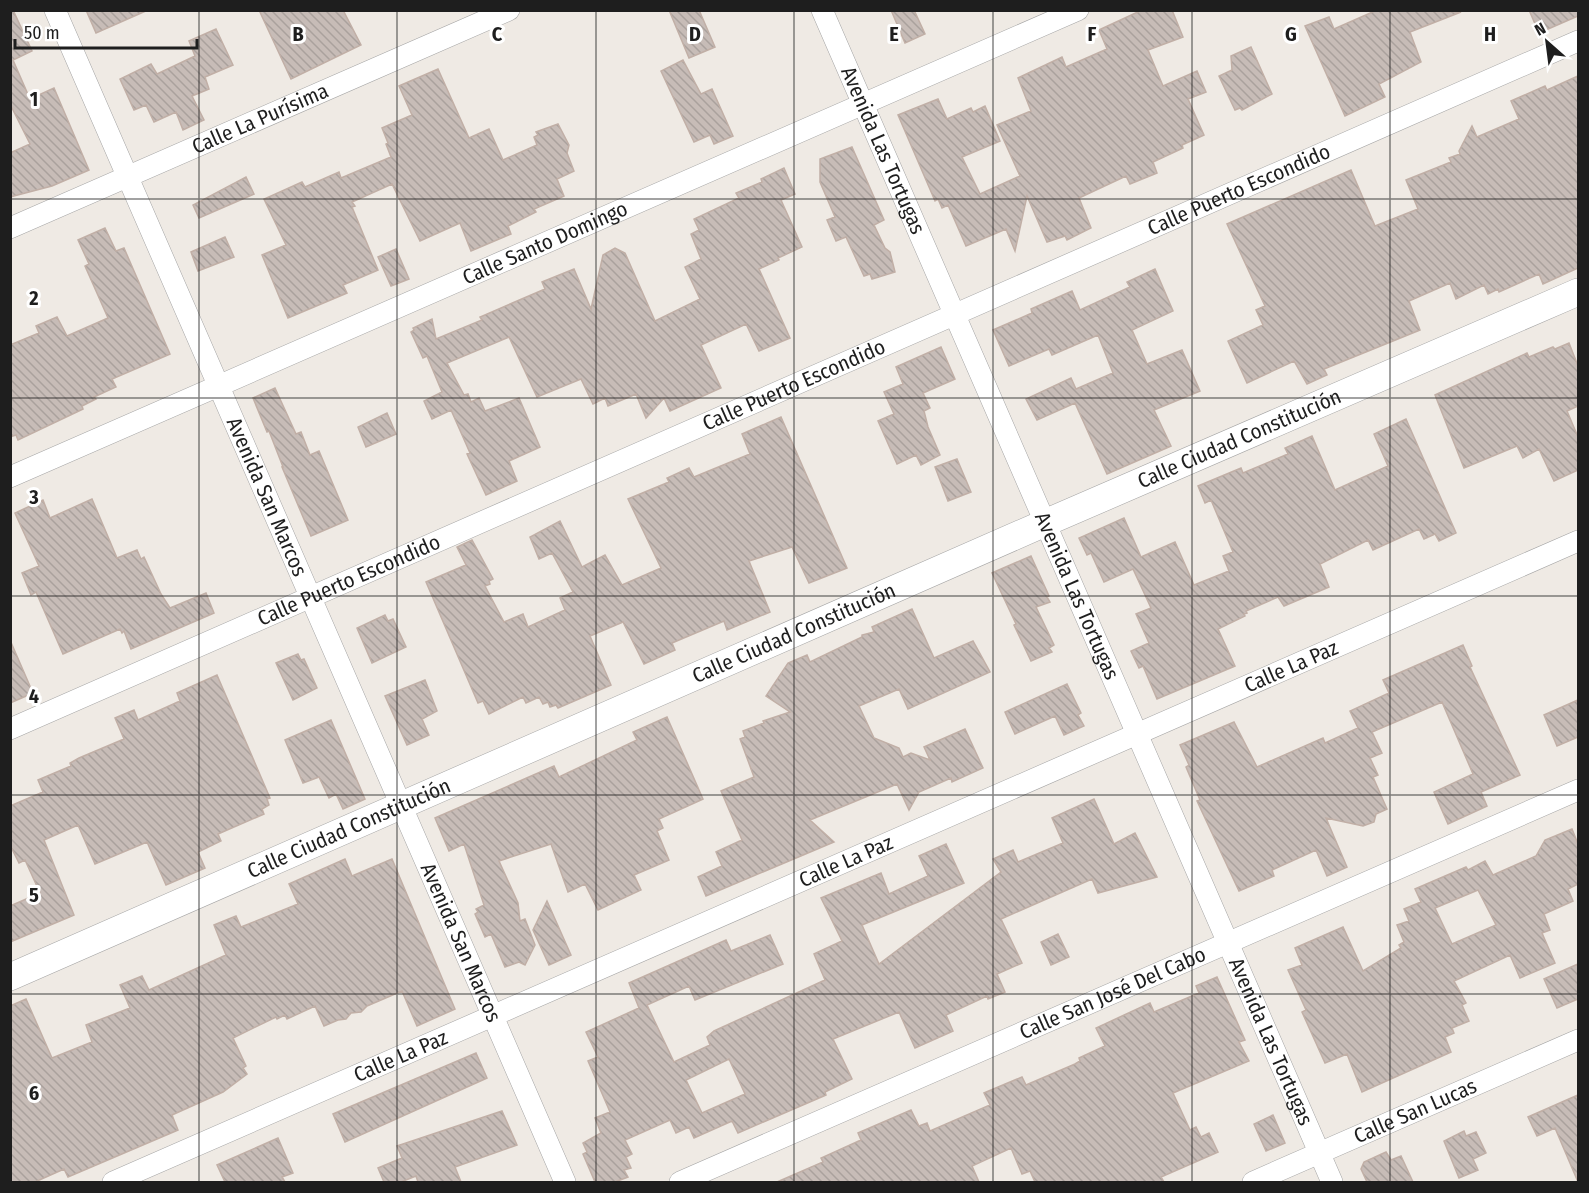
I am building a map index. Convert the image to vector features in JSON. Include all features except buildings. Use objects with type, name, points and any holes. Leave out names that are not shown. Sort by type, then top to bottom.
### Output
[{"type":"street","name":"Avenida San Marcos","points":[[55,10],[566,1182]]},
{"type":"street","name":"Calle La Purísima","points":[[10,228],[509,10]]},
{"type":"street","name":"Avenida Las Tortugas","points":[[822,10],[1332,1182]]},
{"type":"street","name":"Calle Santo Domingo","points":[[10,477],[1078,10]]},
{"type":"street","name":"Calle Puerto Escondido","points":[[10,729],[1578,41]]},
{"type":"street","name":"Calle Ciudad Constitución","points":[[10,977],[1578,292]]},
{"type":"street","name":"Calle La Paz","points":[[113,1182],[1578,541]]},
{"type":"street","name":"Calle San José Del Cabo","points":[[680,1182],[1578,790]]},
{"type":"street","name":"Calle San Lucas","points":[[1253,1182],[1578,1040]]}]
